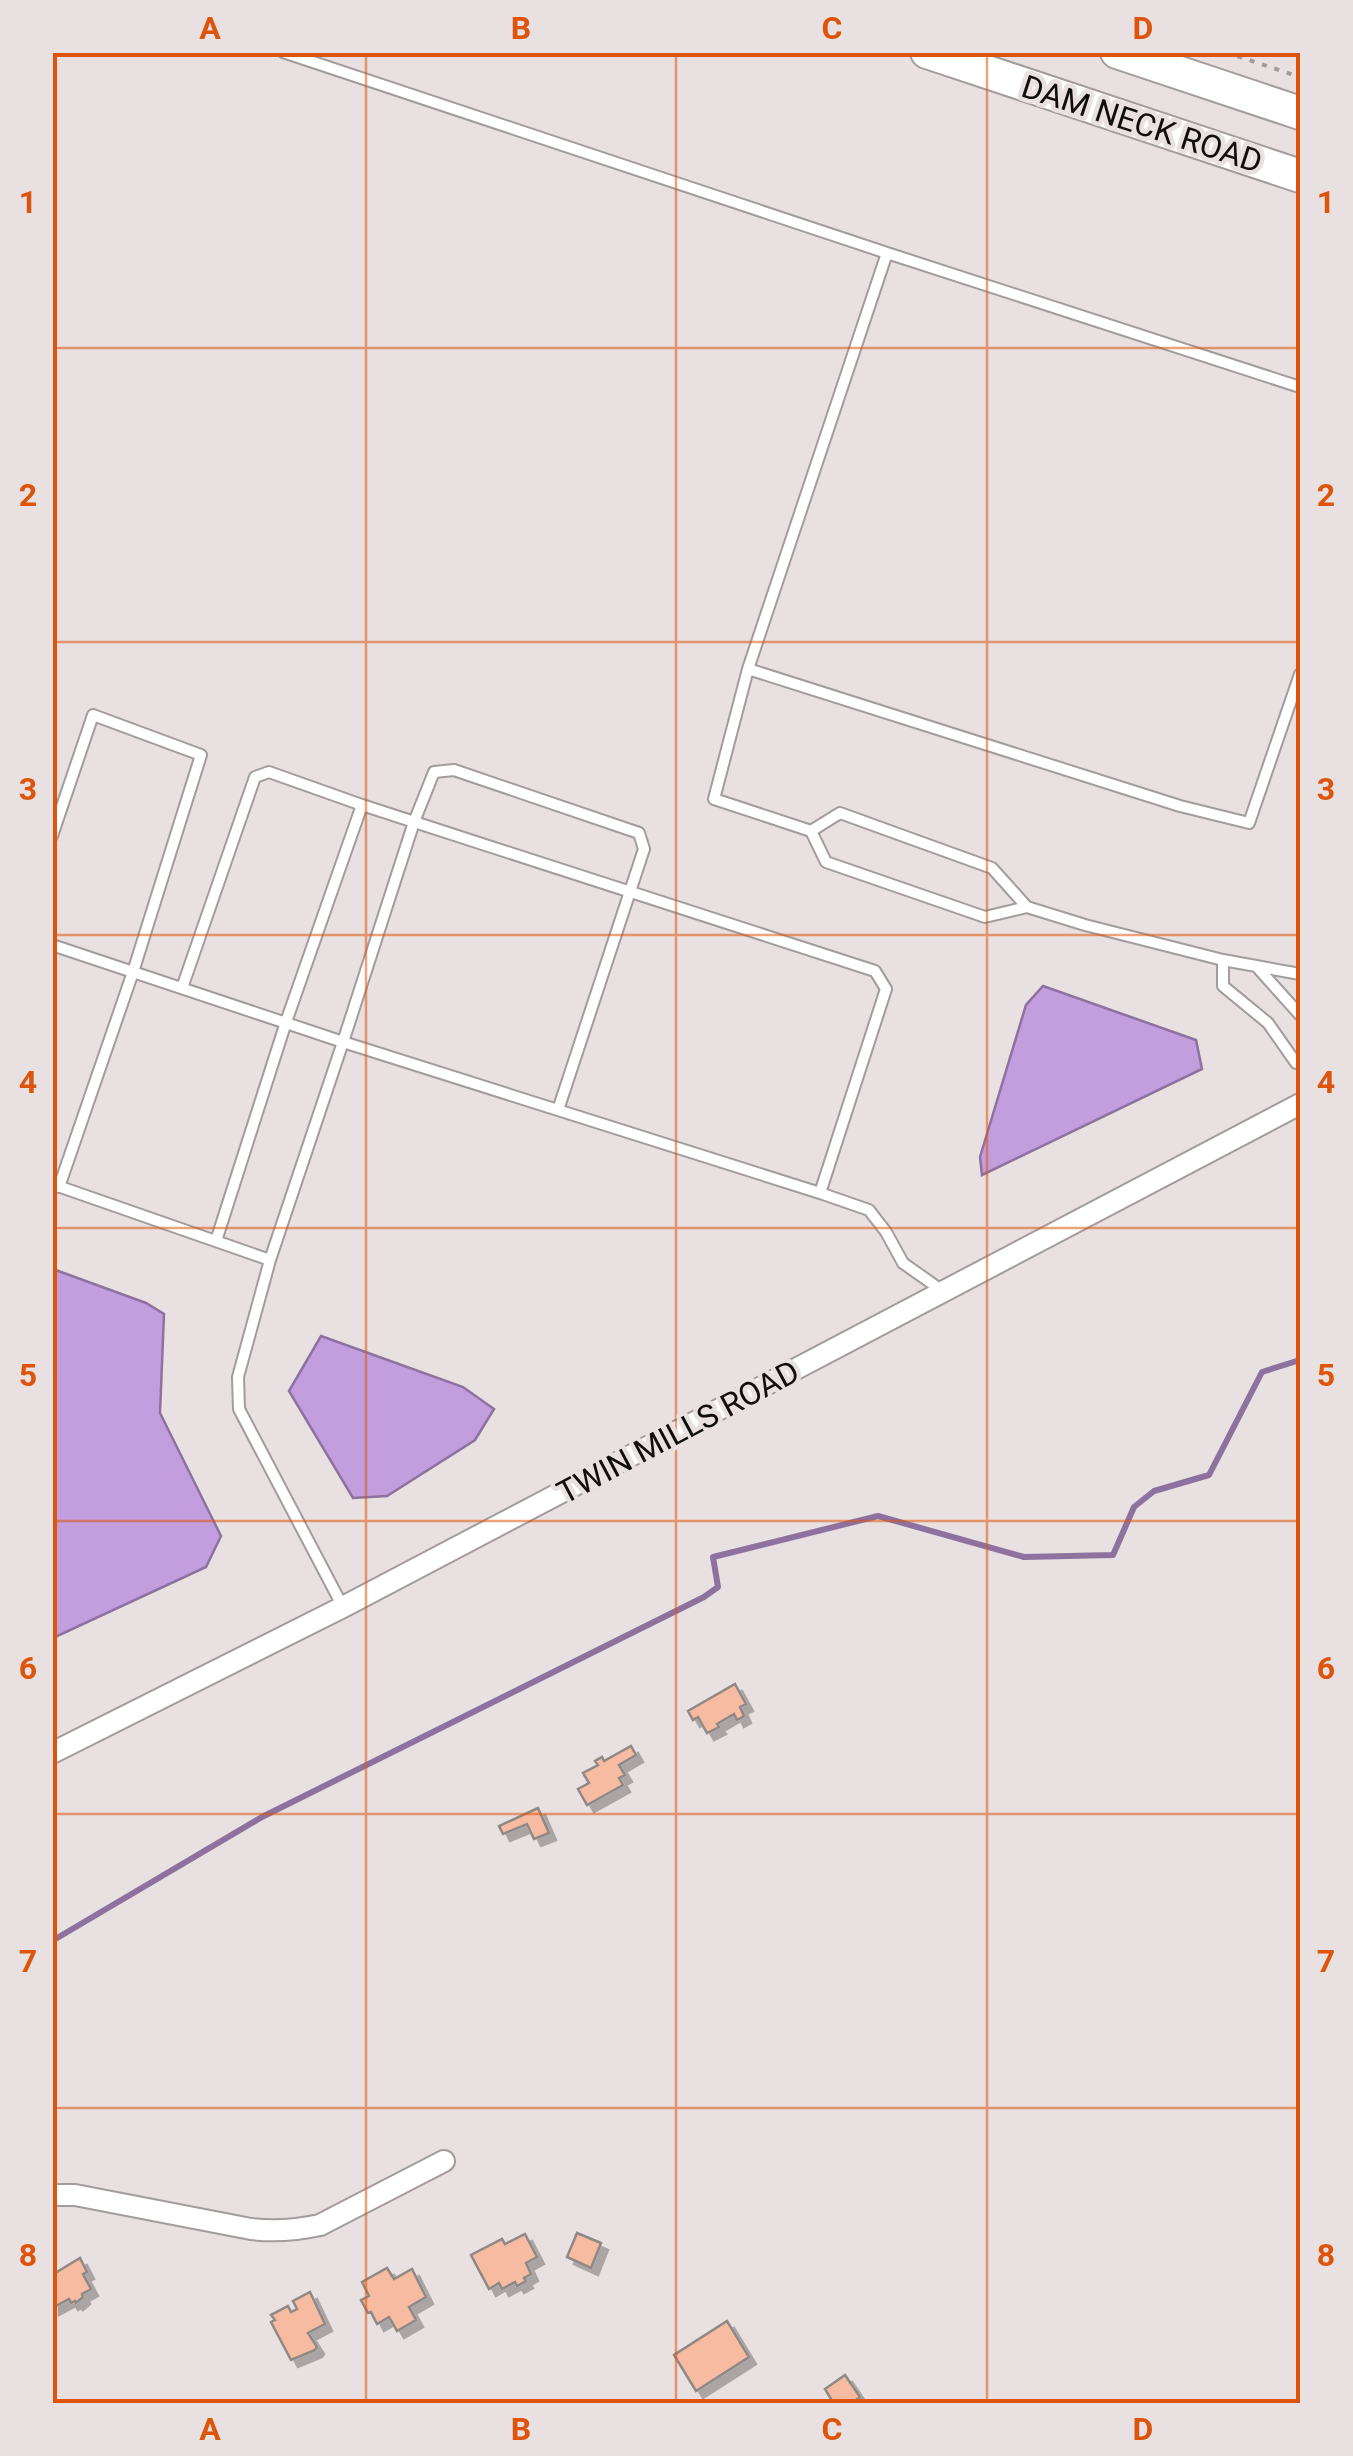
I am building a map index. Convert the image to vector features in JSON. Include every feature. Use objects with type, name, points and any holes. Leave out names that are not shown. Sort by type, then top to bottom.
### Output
[{"type":"main road","name":"DAM NECK ROAD","points":[[927,52],[1300,176]]},
{"type":"main road","name":"DAM NECK ROAD","points":[[1117,52],[1300,113]]},
{"type":"street","name":"TWIN MILLS ROAD","points":[[52,1753],[343,1607],[1300,1104]]},
{"type":"street","points":[[52,2195],[75,2194],[252,2229],[300,2230],[320,2225],[444,2161]]},
{"type":"lane","points":[[283,52],[1300,386]]},
{"type":"lane","points":[[887,253],[748,669],[714,799],[812,831],[826,862],[984,917],[1027,907]]},
{"type":"lane","points":[[748,669],[1180,806],[1250,823],[1300,674]]},
{"type":"lane","points":[[52,836],[93,715],[201,754],[133,972],[56,1185],[270,1260]]},
{"type":"lane","points":[[343,1607],[240,1409],[238,1377],[270,1260],[414,822],[434,772],[454,770],[639,833],[644,849],[558,1110]]},
{"type":"lane","points":[[182,988],[255,777],[269,772],[875,972],[886,989],[820,1193]]},
{"type":"lane","points":[[216,1240],[286,1022],[362,805]]},
{"type":"lane","points":[[812,831],[840,814],[992,868],[1027,907],[1223,960],[1300,974]]},
{"type":"lane","points":[[52,945],[868,1210],[903,1263],[945,1293]]},
{"type":"lane","points":[[1223,960],[1224,986],[1268,1023],[1296,1064],[1300,1064]]},
{"type":"lane","points":[[1257,967],[1300,1016]]},
{"type":"path","points":[[1225,52],[1300,78]]},
{"type":"shaded area","points":[[1043,986],[1196,1040],[1202,1069],[982,1175],[980,1157],[1026,1005]]},
{"type":"shaded area","points":[[53,1269],[146,1303],[164,1314],[160,1413],[221,1536],[206,1567],[53,1638]]},
{"type":"shaded area","points":[[321,1336],[463,1387],[494,1409],[475,1440],[387,1496],[353,1498],[289,1391]]},
{"type":"building","points":[[735,1684],[746,1704],[740,1707],[744,1716],[737,1720],[734,1714],[707,1733],[698,1717],[693,1720],[688,1711]]},
{"type":"building","points":[[631,1746],[636,1755],[619,1765],[625,1775],[619,1778],[623,1785],[587,1805],[578,1789],[589,1783],[583,1773],[598,1765],[595,1761],[602,1757],[604,1761]]},
{"type":"building","points":[[538,1808],[549,1833],[534,1839],[527,1824],[503,1834],[499,1826]]},
{"type":"building","points":[[577,2233],[601,2243],[591,2268],[567,2257]]},
{"type":"building","points":[[525,2234],[537,2257],[526,2263],[531,2274],[517,2286],[515,2282],[502,2289],[499,2283],[489,2289],[471,2255],[502,2239],[505,2244]]},
{"type":"building","points":[[80,2258],[91,2289],[76,2303],[69,2299],[52,2308],[52,2275]]},
{"type":"building","points":[[387,2268],[394,2279],[412,2269],[426,2297],[409,2307],[416,2320],[397,2331],[389,2317],[377,2324],[361,2300],[369,2296],[362,2282]]},
{"type":"building","points":[[310,2292],[325,2324],[308,2333],[315,2350],[291,2360],[271,2315],[288,2306],[291,2312],[297,2309],[293,2301]]},
{"type":"building","points":[[727,2321],[749,2357],[696,2391],[674,2355]]},
{"type":"building","points":[[845,2375],[860,2397],[850,2404],[834,2404],[825,2389]]},
{"type":"waterway","points":[[52,1941],[262,1817],[704,1597],[718,1587],[713,1557],[878,1516],[1024,1557],[1113,1555],[1134,1507],[1154,1491],[1209,1475],[1262,1372],[1300,1360]]}]
